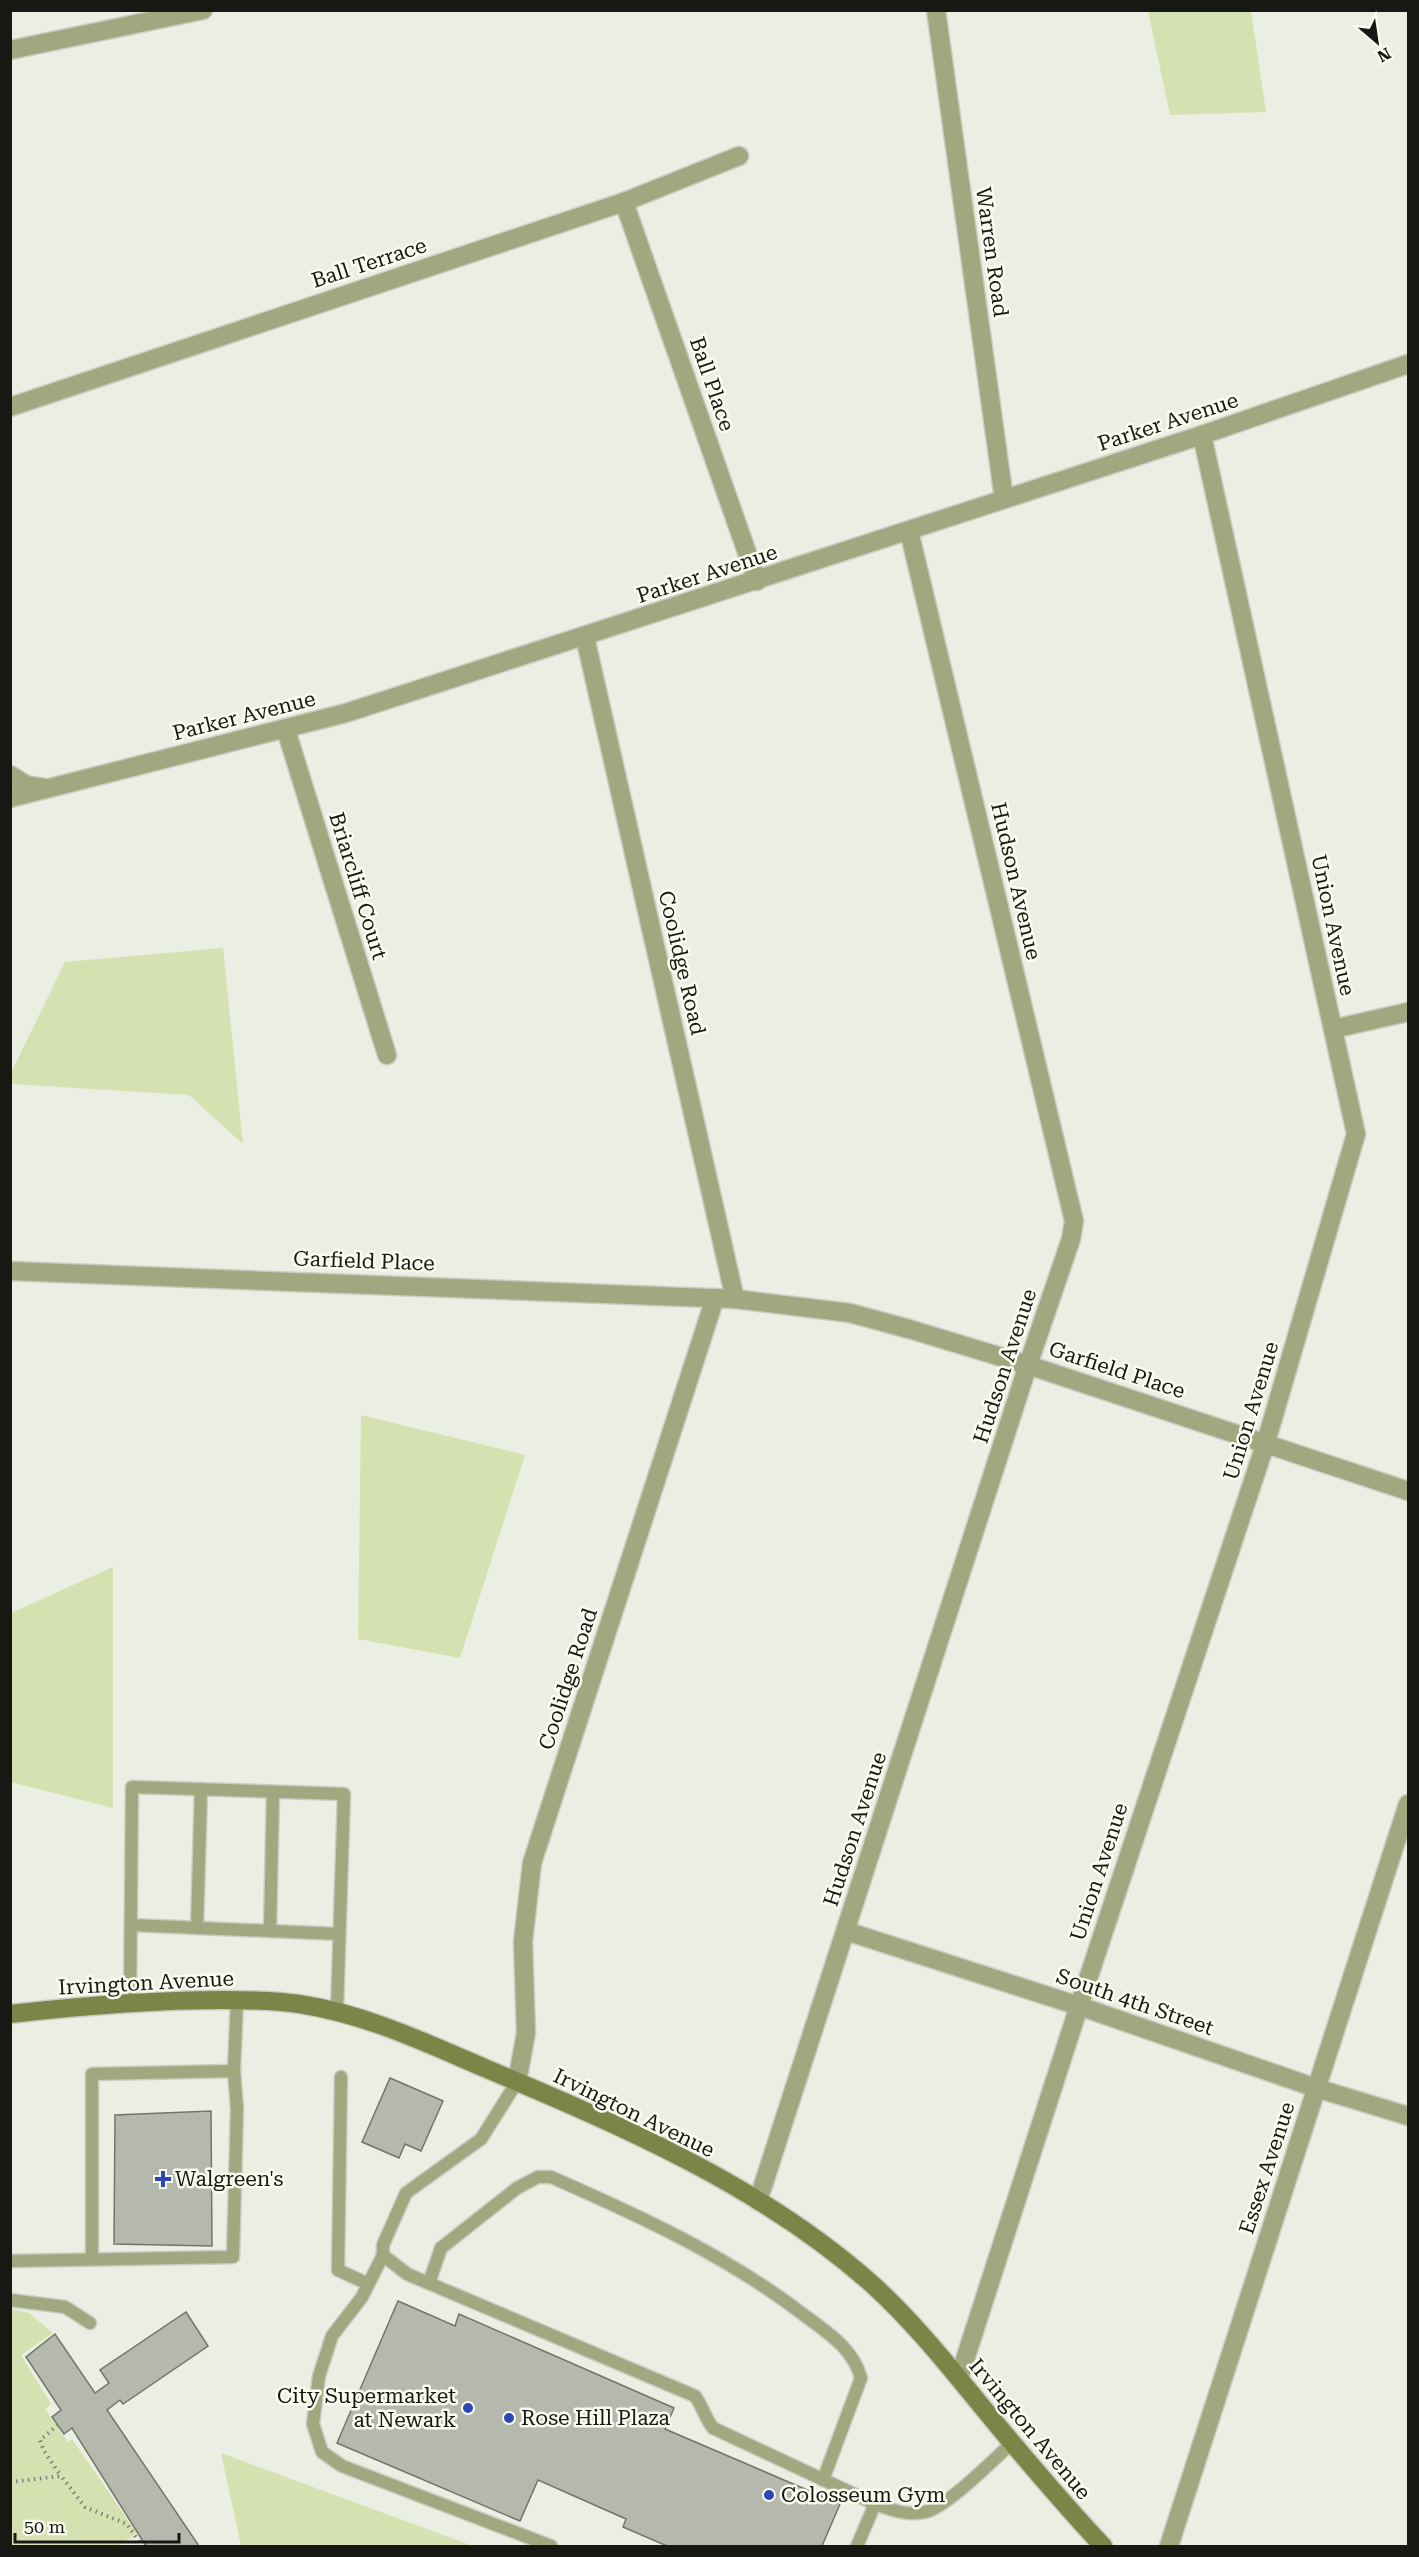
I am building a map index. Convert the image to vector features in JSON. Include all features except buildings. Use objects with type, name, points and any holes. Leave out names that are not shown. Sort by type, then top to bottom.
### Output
[{"type":"main road","name":"Irvington Avenue","points":[[10,2014],[130,2002],[237,2000],[296,2003],[337,2011],[392,2029],[655,2144],[758,2201],[808,2233],[870,2282],[959,2378],[1054,2494],[1102,2547]]},
{"type":"street","points":[[10,50],[203,10]]},
{"type":"street","name":"Warren Road","points":[[936,10],[1005,499]]},
{"type":"street","name":"Ball Terrace","points":[[10,407],[624,202],[739,156]]},
{"type":"street","name":"Ball Place","points":[[624,202],[757,581]]},
{"type":"street","name":"Parker Avenue","points":[[10,798],[286,730],[357,710],[1202,435],[1408,364]]},
{"type":"street","name":"Union Avenue","points":[[959,2378],[1078,2006],[1266,1442],[1356,1134],[1202,435]]},
{"type":"street","name":"Hudson Avenue","points":[[758,2201],[1028,1365],[1071,1239],[1074,1221],[909,531]]},
{"type":"street","name":"Coolidge Road","points":[[585,637],[735,1299]]},
{"type":"street","name":"Briarcliff Court","points":[[286,730],[387,1055]]},
{"type":"street","points":[[10,775],[26,785],[45,788]]},
{"type":"street","points":[[1333,1029],[1408,1012]]},
{"type":"street","name":"Garfield Place","points":[[10,1271],[735,1299],[850,1313],[1028,1365],[1266,1442],[1408,1491]]},
{"type":"street","name":"Coolidge Road","points":[[517,2082],[526,2033],[523,1942],[532,1863],[715,1298]]},
{"type":"street","name":"Essex Avenue","points":[[1169,2547],[1408,1804]]},
{"type":"street","name":"South 4th Street","points":[[846,1931],[1078,2006],[1316,2088],[1408,2116]]},
{"type":"lane","points":[[130,2002],[132,1787],[344,1794],[337,2011]]},
{"type":"lane","points":[[197,1928],[201,1789]]},
{"type":"lane","points":[[270,1931],[273,1792]]},
{"type":"lane","points":[[131,1925],[339,1934]]},
{"type":"lane","points":[[10,2261],[233,2257],[237,2109],[234,2071],[237,2000]]},
{"type":"lane","points":[[92,2259],[92,2074],[234,2071]]},
{"type":"lane","points":[[341,2077],[338,2270],[368,2284]]},
{"type":"lane","points":[[517,2082],[481,2139],[406,2193],[383,2245],[383,2255],[362,2297],[332,2336],[319,2376],[313,2424],[322,2452],[342,2466],[551,2547]]},
{"type":"lane","points":[[429,2283],[441,2248],[517,2188],[538,2177],[552,2177],[648,2219],[763,2283],[836,2338],[856,2362],[861,2378],[823,2480]]},
{"type":"lane","points":[[383,2255],[407,2274],[695,2396],[704,2407],[706,2420],[713,2428],[875,2505],[902,2513],[926,2512],[944,2503],[1012,2443]]},
{"type":"lane","points":[[10,2300],[65,2307],[90,2323]]},
{"type":"lane","points":[[857,2547],[875,2505]]},
{"type":"path","points":[[58,2425],[40,2440],[44,2451],[61,2476],[85,2507],[127,2524],[142,2547]]},
{"type":"path","points":[[10,2482],[61,2476]]},
{"type":"green space","points":[[1148,11],[1251,11],[1266,112],[1170,115]]},
{"type":"green space","points":[[223,948],[243,1144],[189,1095],[11,1084],[11,1073],[65,962]]},
{"type":"green space","points":[[361,1415],[525,1455],[460,1658],[358,1639]]},
{"type":"green space","points":[[113,1567],[113,1808],[10,1782],[11,1613]]},
{"type":"green space","points":[[11,2309],[29,2313],[53,2333],[21,2355],[51,2404],[45,2409],[68,2442],[72,2439],[137,2533],[118,2546],[11,2546]]},
{"type":"green space","points":[[221,2453],[473,2546],[241,2546]]},
{"type":"place","name":"Walgreen's","points":[[163,2179]]},
{"type":"place","name":"City Supermarket at Newark","points":[[468,2408]]},
{"type":"place","name":"Rose Hill Plaza","points":[[509,2418]]},
{"type":"place","name":"Colosseum Gym","points":[[769,2495]]}]
